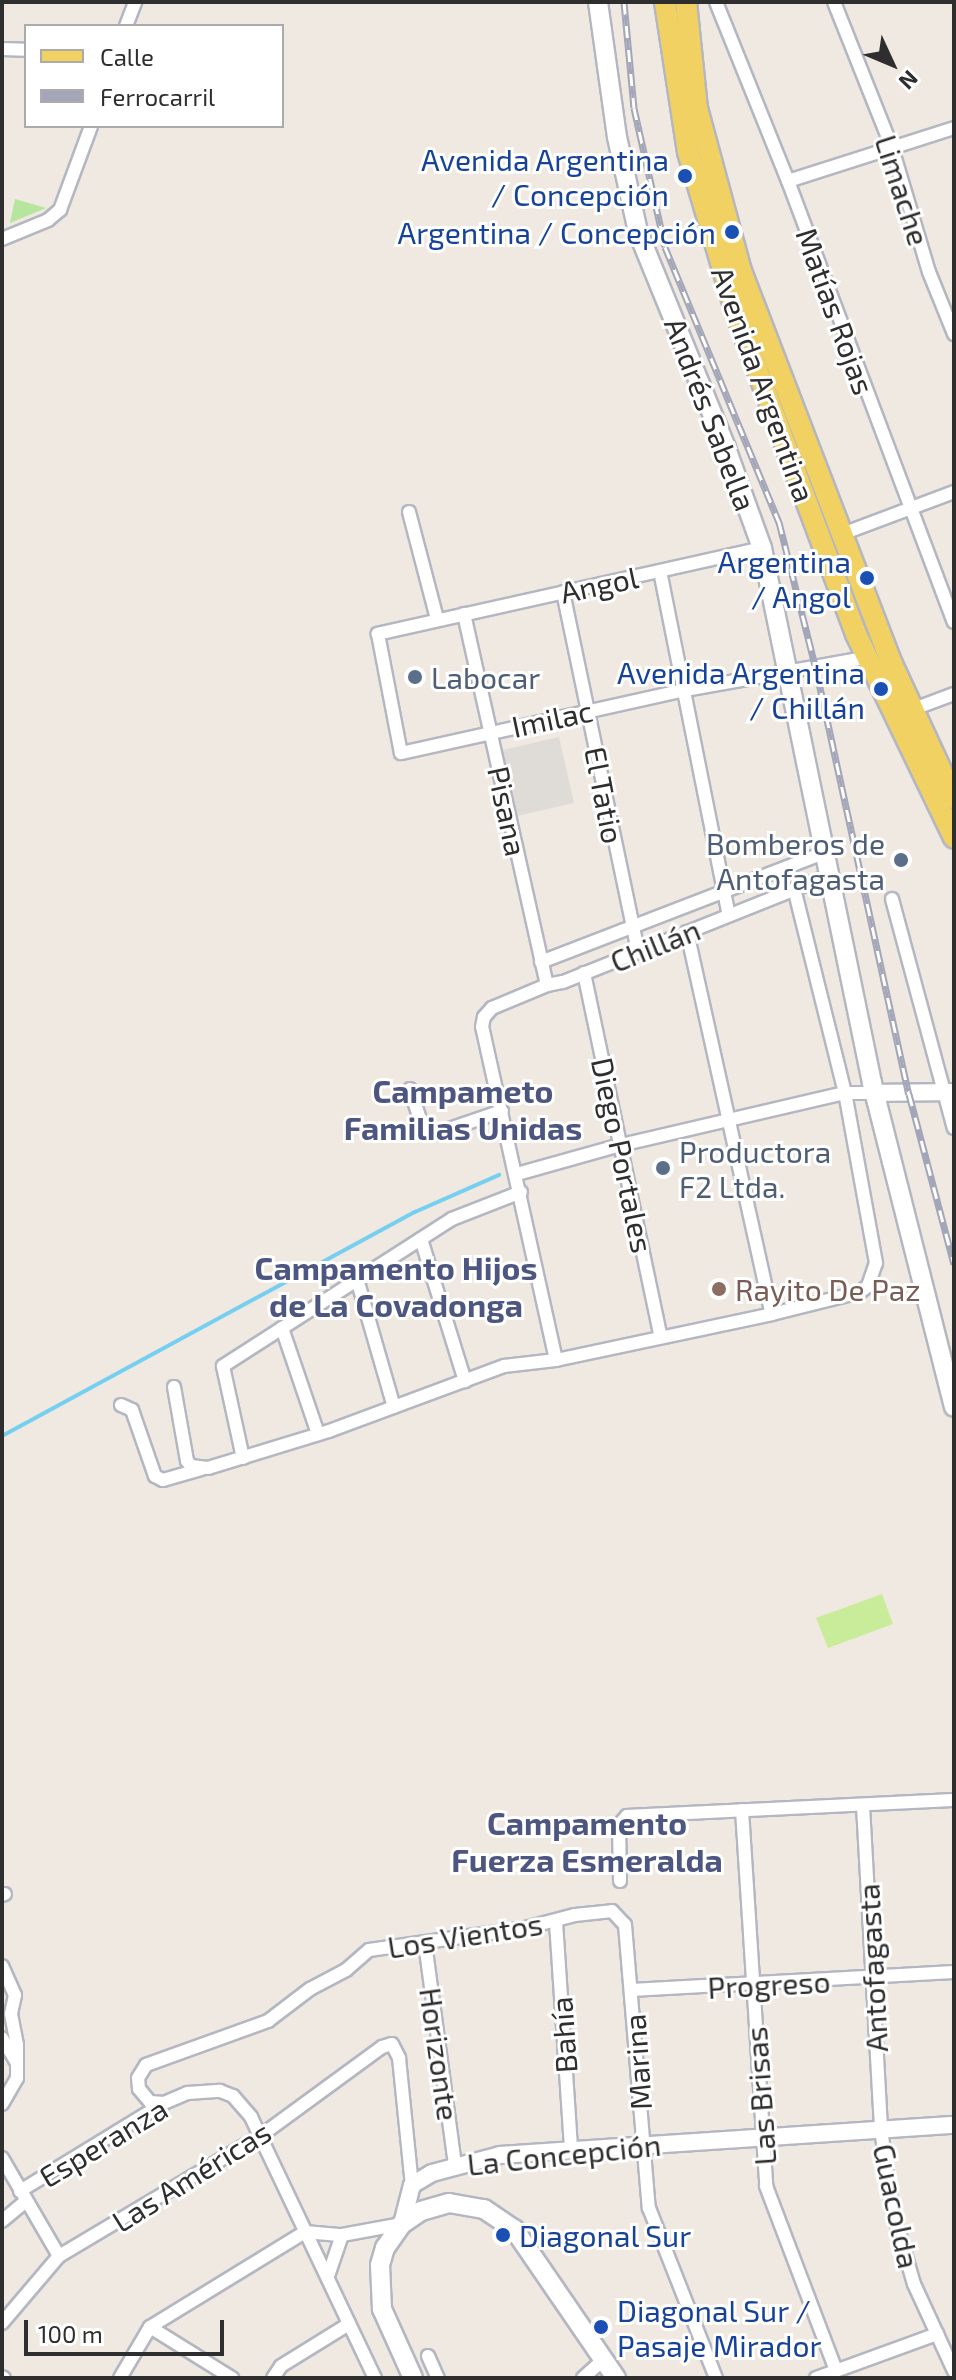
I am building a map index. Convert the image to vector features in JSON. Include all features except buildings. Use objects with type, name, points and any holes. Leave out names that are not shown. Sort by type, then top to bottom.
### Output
[{"type":"main road","name":"Andrés Sabella","points":[[598,2],[617,137],[638,232],[726,448],[762,548],[874,1093],[899,1178],[954,1407]]},
{"type":"main road","name":"Avenida Argentina","points":[[665,2],[678,101],[715,253],[829,564],[867,656],[954,838]]},
{"type":"main road","name":"Avenida Argentina","points":[[686,2],[697,108],[737,258],[892,664],[954,798]]},
{"type":"main road","points":[[413,2378],[386,2320],[380,2295],[382,2255],[402,2224],[434,2205],[463,2204],[492,2213],[519,2235],[616,2378]]},
{"type":"street","points":[[127,24],[135,2]]},
{"type":"street","name":"Matías Rojas","points":[[716,2],[788,181],[954,622]]},
{"type":"street","name":"Limache","points":[[834,2],[892,148],[929,272],[954,334]]},
{"type":"street","points":[[2,49],[24,50]]},
{"type":"street","points":[[2,239],[48,220],[60,210],[90,128]]},
{"type":"street","points":[[788,181],[954,128]]},
{"type":"street","points":[[842,534],[954,492]]},
{"type":"street","points":[[409,512],[437,619]]},
{"type":"street","name":"Angol","points":[[401,753],[378,634],[762,548]]},
{"type":"street","points":[[660,571],[729,915]]},
{"type":"street","name":"El Tatio","points":[[563,592],[638,952]]},
{"type":"street","name":"Pisana","points":[[464,614],[547,985]]},
{"type":"street","points":[[867,656],[892,664]]},
{"type":"street","name":"Imilac","points":[[401,753],[588,710],[867,656]]},
{"type":"street","points":[[911,710],[954,694]]},
{"type":"street","points":[[541,962],[823,853]]},
{"type":"street","name":"Chillán","points":[[502,1111],[482,1027],[484,1017],[492,1008],[828,876]]},
{"type":"street","points":[[121,1405],[132,1410],[155,1476],[163,1480],[318,1434],[504,1366],[556,1360],[772,1314],[860,1292],[868,1286],[876,1263],[845,1093],[794,889]]},
{"type":"street","points":[[892,899],[949,1092],[954,1128]]},
{"type":"street","points":[[687,932],[772,1314]]},
{"type":"street","name":"Diego Portales","points":[[584,973],[661,1337]]},
{"type":"street","points":[[410,1089],[425,1134],[432,1135],[502,1111],[556,1360]]},
{"type":"street","points":[[517,1174],[621,1145],[845,1093],[949,1092]]},
{"type":"street","points":[[243,1458],[223,1366],[452,1219],[521,1192]]},
{"type":"street","points":[[421,1239],[465,1381]]},
{"type":"street","points":[[357,1279],[394,1407]]},
{"type":"street","points":[[282,1328],[318,1434]]},
{"type":"street","points":[[174,1387],[187,1461],[201,1469]]},
{"type":"street","points":[[620,1881],[619,1825],[627,1816],[954,1800]]},
{"type":"street","name":"Antofagasta","points":[[863,1806],[881,2129]]},
{"type":"street","name":"Las Brisas","points":[[742,1810],[766,2186],[836,2370]]},
{"type":"street","name":"Los Vientos","points":[[164,2103],[150,2102],[139,2089],[138,2078],[146,2065],[268,2021],[310,1989],[346,1970],[369,1950],[556,1922],[602,1909],[612,1911],[625,1925]]},
{"type":"street","name":"Bahía","points":[[556,1922],[571,2148]]},
{"type":"street","name":"Marina","points":[[625,1925],[652,2220],[716,2378]]},
{"type":"street","name":"Horizonte","points":[[425,1943],[455,2165]]},
{"type":"street","points":[[2,1966],[15,1995],[11,2014],[17,2063],[17,2078],[2,2104]]},
{"type":"street","name":"Progreso","points":[[633,1990],[954,1972]]},
{"type":"street","points":[[2,2038],[17,2063]]},
{"type":"street","name":"Horizonte","points":[[392,2044],[399,2058],[412,2185]]},
{"type":"street","name":"Las Américas","points":[[2,2323],[59,2256],[259,2137],[382,2047],[392,2044]]},
{"type":"street","name":"Esperanza","points":[[2,2221],[23,2196],[164,2103],[188,2093],[220,2091],[233,2096],[251,2117],[259,2137]]},
{"type":"street","name":"La Concepción","points":[[412,2185],[455,2165],[500,2155],[643,2143],[954,2125]]},
{"type":"street","name":"Guacolda","points":[[881,2129],[900,2242],[954,2371]]},
{"type":"street","points":[[259,2137],[375,2378]]},
{"type":"street","points":[[3,2161],[59,2256]]},
{"type":"street","points":[[120,2378],[150,2327],[305,2232],[342,2235],[402,2224],[412,2185]]},
{"type":"street","points":[[328,2276],[342,2235]]},
{"type":"street","points":[[273,2378],[281,2366],[349,2324]]},
{"type":"street","points":[[150,2327],[232,2378]]},
{"type":"street","points":[[816,2378],[937,2334]]},
{"type":"street","points":[[428,2356],[438,2378]]},
{"type":"street","points":[[583,2378],[602,2361]]},
{"type":"green space","points":[[15,199],[46,208],[10,223]]},
{"type":"green space","points":[[882,1594],[893,1624],[828,1648],[816,1618]]},
{"type":"shaded area","points":[[559,737],[574,803],[517,816],[502,750]]},
{"type":"waterway","points":[[2,1436],[415,1212],[499,1175]]},
{"type":"railway","points":[[624,2],[634,108],[665,247],[779,522],[816,669],[909,1094],[954,1264]]},
{"type":"place","name":"Avenida Argentina / Concepción","points":[[685,176]]},
{"type":"place","name":"Argentina / Concepción","points":[[732,232]]},
{"type":"place","name":"Argentina / Angol","points":[[867,578]]},
{"type":"place","name":"Labocar","points":[[415,677]]},
{"type":"place","name":"Avenida Argentina / Chillán","points":[[881,689]]},
{"type":"place","name":"Bomberos de Antofagasta","points":[[901,860]]},
{"type":"place","name":"Productora F2 Ltda.","points":[[663,1168]]},
{"type":"place","name":"Rayito De Paz","points":[[719,1289]]},
{"type":"place","name":"Diagonal Sur","points":[[503,2235]]},
{"type":"place","name":"Diagonal Sur / Pasaje Mirador","points":[[601,2327]]},
{"type":"district","name":"Campameto Familias Unidas","points":[[463,1110]]},
{"type":"district","name":"Campamento Hijos de La Covadonga","points":[[396,1286]]},
{"type":"district","name":"Campamento Fuerza Esmeralda","points":[[587,1842]]}]
